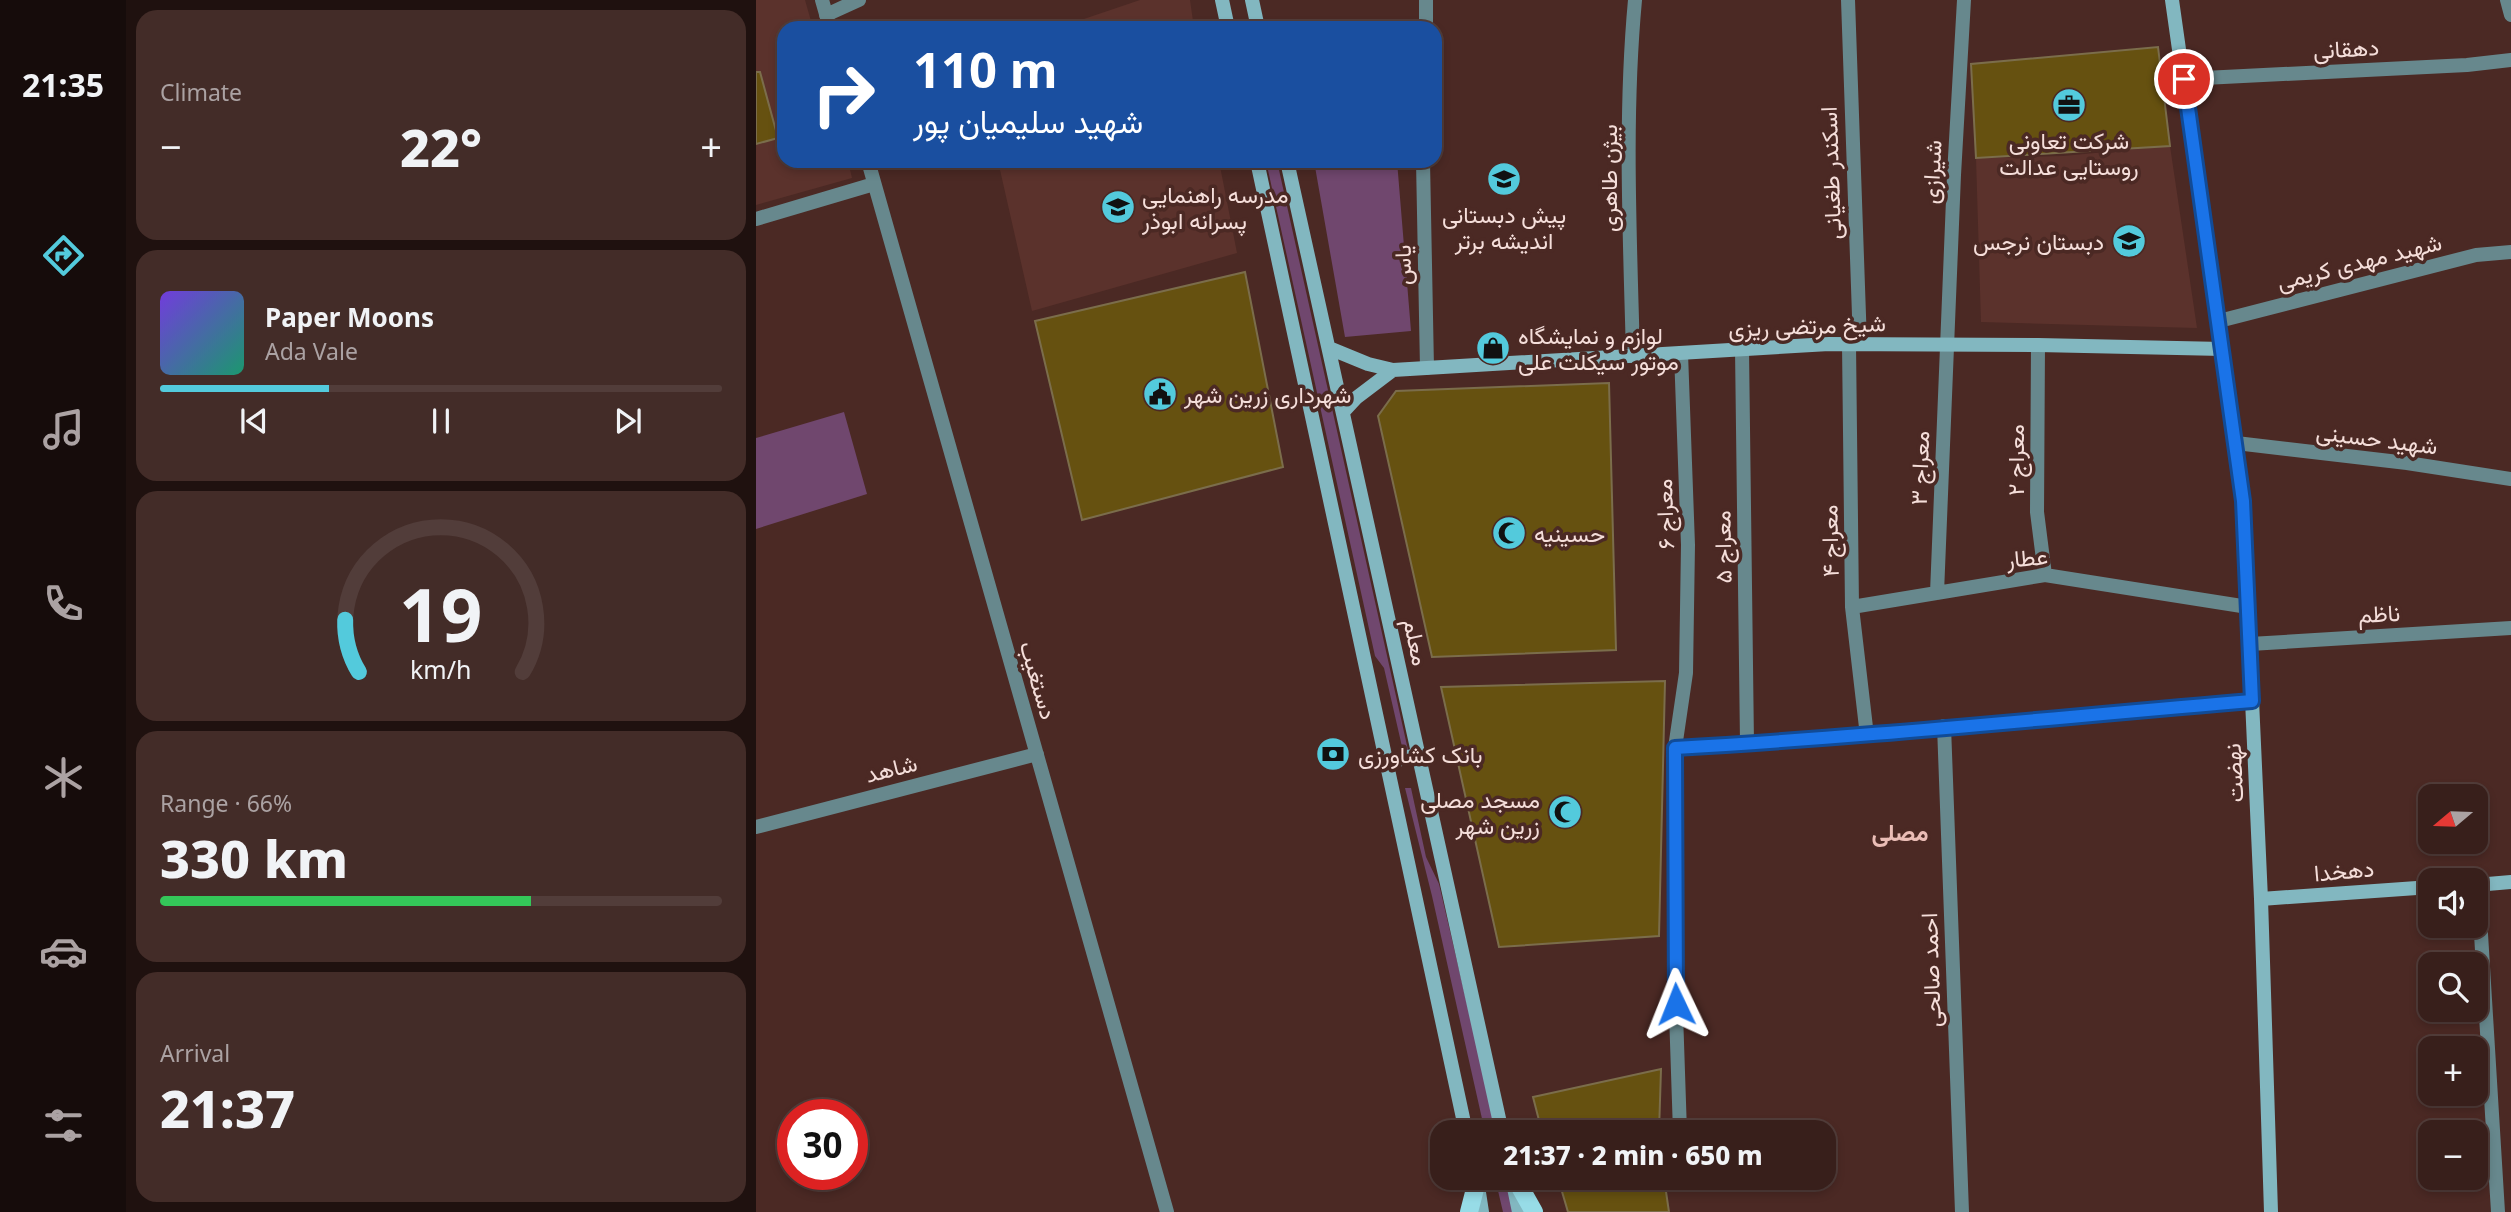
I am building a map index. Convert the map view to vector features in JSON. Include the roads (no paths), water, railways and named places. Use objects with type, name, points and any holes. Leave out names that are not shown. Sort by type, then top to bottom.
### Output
[{"type":"main road","points":[[1469,1212],[1474,1190]]},
{"type":"main road","points":[[1520,1190],[1534,1212]]},
{"type":"street","points":[[822,0],[828,21]]},
{"type":"street","points":[[829,21],[859,0]]},
{"type":"street","points":[[1252,0],[1256,21]]},
{"type":"street","points":[[1426,0],[1426,21]]},
{"type":"street","name":"بیژن طاهری","points":[[1633,356],[1630,206],[1632,35],[1635,0]]},
{"type":"street","name":"اسکندر طغیانی","points":[[1848,0],[1852,146],[1857,204],[1854,344]]},
{"type":"street","name":"شیرازی","points":[[1946,346],[1964,0]]},
{"type":"street","name":"نهضت","points":[[2172,0],[2243,501],[2262,899],[2272,1212]]},
{"type":"street","points":[[2507,0],[2511,15]]},
{"type":"street","points":[[1226,1],[1227,21]]},
{"type":"street","name":"دهقانی","points":[[2184,79],[2467,65],[2511,60]]},
{"type":"street","name":"دستغیب","points":[[870,168],[1167,1212]]},
{"type":"street","points":[[1259,168],[1463,1120]]},
{"type":"street","name":"معلم","points":[[1289,168],[1499,1120]]},
{"type":"street","name":"یاس","points":[[1423,168],[1427,368]]},
{"type":"street","points":[[756,219],[874,184]]},
{"type":"street","name":"شهید مهدی کریمی","points":[[2219,321],[2476,255],[2511,252]]},
{"type":"street","name":"شیخ مرتضی ریزی","points":[[1329,348],[1368,364],[1393,370],[1854,344],[2223,349]]},
{"type":"street","name":"معراج ۴","points":[[1854,344],[1852,607],[1867,736]]},
{"type":"street","name":"معراج ۲","points":[[2038,345],[2037,512],[2045,575]]},
{"type":"street","name":"معراج ۳","points":[[1937,593],[1946,346]]},
{"type":"street","name":"معراج ۵","points":[[1742,349],[1747,743]]},
{"type":"street","name":"معراج ۶","points":[[1680,1120],[1674,953],[1675,748],[1686,673],[1688,545],[1681,353]]},
{"type":"street","points":[[1343,412],[1356,398],[1393,370]]},
{"type":"street","name":"شهید حسینی","points":[[2236,443],[2511,480]]},
{"type":"street","name":"عطار","points":[[1852,607],[2045,575],[2248,607]]},
{"type":"street","name":"ناظم","points":[[2250,644],[2511,628]]},
{"type":"street","points":[[1675,748],[1838,735],[1867,736],[1944,726],[2252,701]]},
{"type":"street","name":"احمد صالحی","points":[[1944,726],[1962,1212]]},
{"type":"street","name":"شاهد","points":[[756,827],[1037,754]]},
{"type":"street","points":[[1387,762],[1419,754]]},
{"type":"street","points":[[2488,884],[2511,882]]},
{"type":"street","name":"دهخدا","points":[[2262,899],[2418,888]]},
{"type":"street","points":[[2480,938],[2498,1212]]},
{"type":"street","points":[[1478,1190],[1482,1212]]},
{"type":"street","points":[[1515,1190],[1519,1212]]},
{"type":"place","name":"شرکت تعاونی روستایی عدالت","points":[[2069,105]]},
{"type":"place","name":"پیش دبستانی اندیشه برتر","points":[[1504,179]]},
{"type":"place","name":"مدرسه راهنمایی پسرانه ابوذر","points":[[1118,207]]},
{"type":"place","name":"دبستان نرجس","points":[[2129,241]]},
{"type":"place","name":"لوازم و نمایشگاه موتور سیکلت علی","points":[[1493,348]]},
{"type":"place","name":"شهرداری زرین شهر","points":[[1160,394]]},
{"type":"place","name":"حسینیه","points":[[1509,533]]},
{"type":"place","name":"بانک کشاورزی","points":[[1333,754]]},
{"type":"place","name":"مسجد مصلی زرین شهر","points":[[1565,812]]},
{"type":"district","name":"مصلی","points":[[1900,831]]}]
